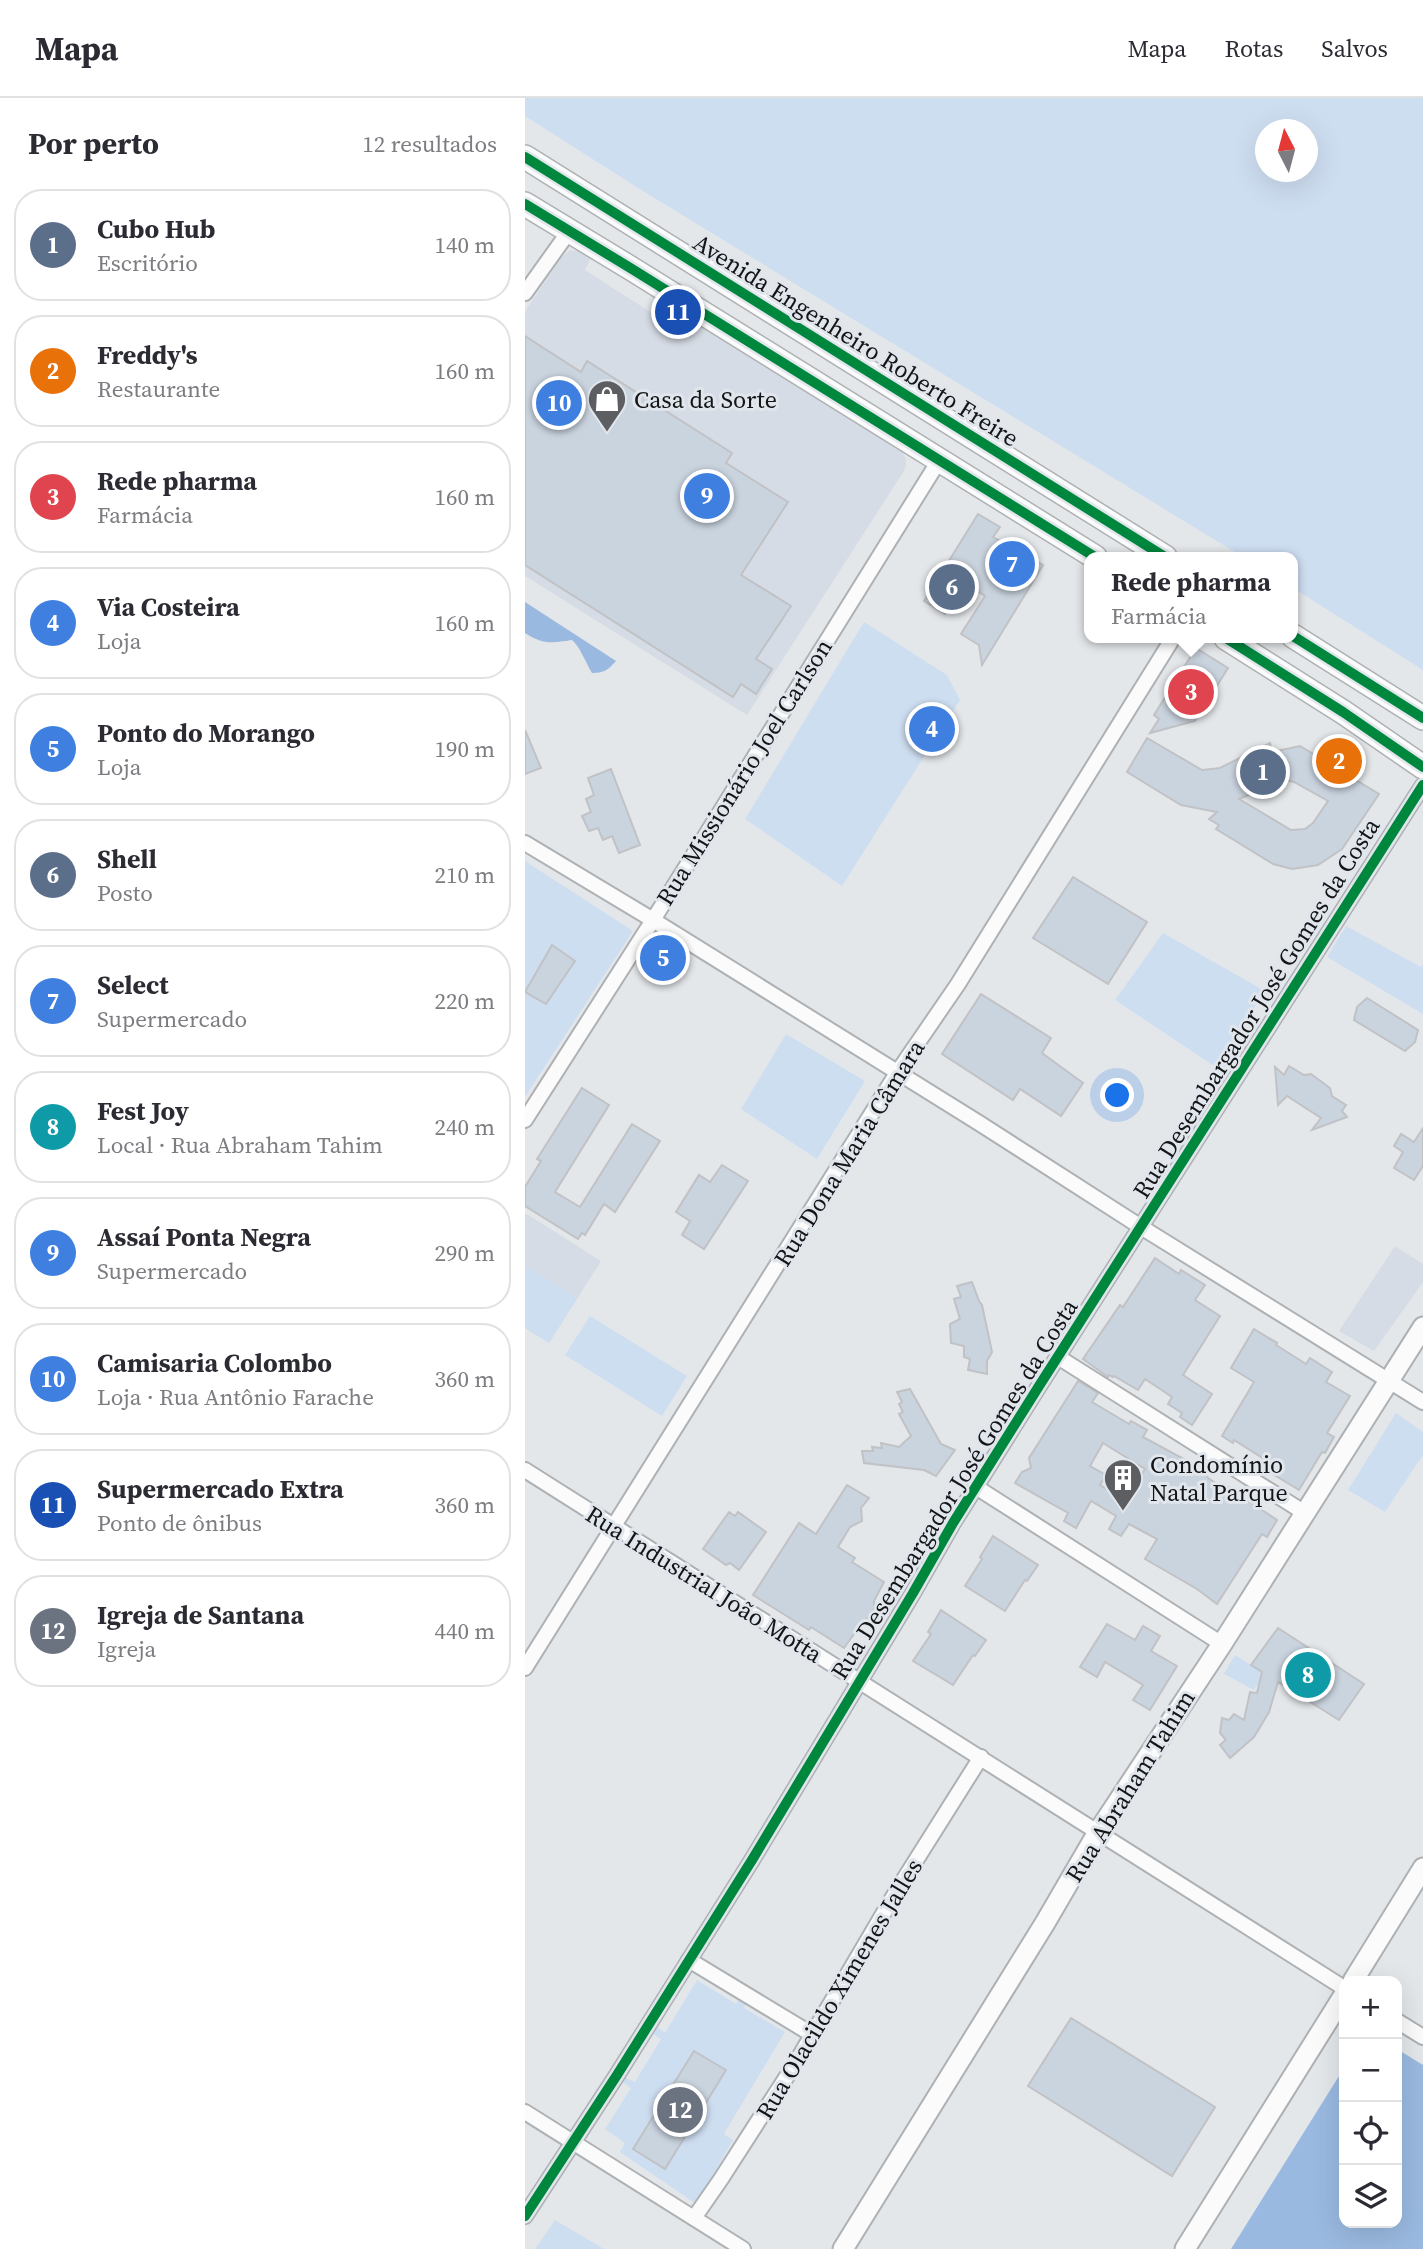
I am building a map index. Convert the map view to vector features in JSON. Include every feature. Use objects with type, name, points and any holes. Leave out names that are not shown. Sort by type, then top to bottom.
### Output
[{"type":"main road","name":"Avenida Engenheiro Roberto Freire","points":[[525,157],[536,171],[1157,552]]},
{"type":"main road","points":[[525,204],[1087,552]]},
{"type":"main road","points":[[1298,639],[1423,718]]},
{"type":"main road","points":[[1234,643],[1343,712],[1423,767]]},
{"type":"main road","name":"Rua Abraham Tahim","points":[[843,2249],[1038,1935],[1098,1832],[1222,1644],[1423,1327]]},
{"type":"main road","points":[[1356,1976],[1423,1868]]},
{"type":"main road","points":[[1185,2249],[1339,2003]]},
{"type":"street","points":[[525,293],[570,230]]},
{"type":"street","name":"Rua Missionário Joel Carlson","points":[[525,1120],[940,459]]},
{"type":"street","name":"Rua Dona Maria Câmara","points":[[525,1668],[897,1073],[958,984],[1170,643]]},
{"type":"street","name":"Rua Desembargador José Gomes da Costa","points":[[525,2216],[689,1960],[976,1487],[1423,785]]},
{"type":"street","points":[[525,843],[653,920],[1423,1402]]},
{"type":"street","points":[[1058,1357],[1305,1513]]},
{"type":"street","name":"Rua Industrial João Motta","points":[[525,1470],[1339,1985]]},
{"type":"street","points":[[976,1487],[1222,1644]]},
{"type":"street","name":"Rua Olacildo Ximenes Jalles","points":[[694,2218],[813,2035],[896,1892],[981,1757]]},
{"type":"street","points":[[689,1960],[813,2035]]},
{"type":"street","points":[[1402,2024],[1423,2037]]},
{"type":"street","points":[[525,2112],[743,2249]]},
{"type":"shaded area","points":[[525,98],[1423,98],[1423,670],[1298,591],[1298,552],[1235,552],[638,188],[525,116]]},
{"type":"shaded area","points":[[570,250],[579,251],[591,258],[585,270],[652,313],[662,301],[891,444],[903,453],[906,459],[902,474],[747,715],[525,576],[525,311],[562,257]]},
{"type":"shaded area","points":[[864,622],[947,675],[960,700],[842,886],[745,819]]},
{"type":"shaded area","points":[[525,861],[633,931],[525,1097]]},
{"type":"shaded area","points":[[1346,926],[1421,967],[1423,964],[1423,1014],[1327,957]]},
{"type":"shaded area","points":[[1163,933],[1263,990],[1223,1072],[1115,1000]]},
{"type":"shaded area","points":[[786,1034],[865,1081],[817,1159],[741,1109]]},
{"type":"shaded area","points":[[525,1213],[601,1261],[549,1343],[525,1328]]},
{"type":"shaded area","points":[[1395,1246],[1423,1264],[1423,1282],[1374,1351],[1339,1331]]},
{"type":"shaded area","points":[[525,1265],[577,1298],[549,1343],[525,1328]]},
{"type":"shaded area","points":[[590,1316],[687,1376],[662,1416],[565,1355]]},
{"type":"shaded area","points":[[1396,1413],[1423,1432],[1423,1455],[1385,1512],[1348,1490]]},
{"type":"shaded area","points":[[1235,1655],[1265,1674],[1254,1690],[1224,1674]]},
{"type":"shaded area","points":[[697,1980],[736,2004],[742,1994],[748,1998],[744,2008],[785,2032],[724,2134],[733,2140],[696,2204],[620,2152],[625,2143],[605,2129],[631,2088],[621,2081],[624,2077],[635,2082],[661,2039],[635,2023],[655,2025],[665,2033]]},
{"type":"shaded area","points":[[555,2220],[604,2249],[535,2249]]},
{"type":"water","points":[[525,602],[616,661],[605,670],[592,673],[572,640],[547,642],[525,633]]},
{"type":"water","points":[[1402,2052],[1423,2065],[1423,2249],[1231,2249],[1339,2076],[1339,2228],[1402,2228]]},
{"type":"building","points":[[525,336],[581,372],[587,361],[732,453],[726,463],[788,502],[741,575],[791,606],[756,659],[772,669],[756,694],[741,684],[733,697],[525,565]]},
{"type":"building","points":[[978,514],[1000,527],[993,537],[1043,565],[982,665],[979,645],[961,634],[985,596],[964,582],[945,614],[924,601]]},
{"type":"building","points":[[1196,648],[1228,668],[1195,721],[1150,733],[1159,719],[1154,715]]},
{"type":"building","points":[[525,730],[541,768],[525,774]]},
{"type":"building","points":[[1147,738],[1202,770],[1220,768],[1270,743],[1272,752],[1300,746],[1379,794],[1342,849],[1318,865],[1292,869],[1273,864],[1216,829],[1219,825],[1209,819],[1217,812],[1181,805],[1127,772]],"holes":[[[1284,780],[1294,782],[1328,801],[1313,823],[1305,829],[1291,830],[1239,799]]]},
{"type":"building","points":[[611,769],[640,845],[619,853],[612,836],[603,840],[598,828],[589,831],[582,816],[591,812],[586,799],[594,795],[588,778]]},
{"type":"building","points":[[1073,877],[1147,922],[1108,984],[1033,938]]},
{"type":"building","points":[[552,945],[575,961],[546,1004],[525,992]]},
{"type":"building","points":[[981,994],[1051,1038],[1042,1053],[1083,1083],[1061,1116],[1020,1089],[1013,1100],[942,1054]]},
{"type":"building","points":[[1367,998],[1418,1030],[1415,1042],[1405,1051],[1354,1020],[1357,1007]]},
{"type":"building","points":[[1289,1066],[1304,1075],[1311,1074],[1330,1088],[1332,1096],[1346,1105],[1342,1111],[1347,1117],[1312,1130],[1321,1118],[1287,1096],[1278,1105],[1275,1067],[1284,1075]]},
{"type":"building","points":[[582,1088],[609,1105],[555,1192],[580,1207],[632,1124],[660,1141],[615,1212],[604,1204],[585,1235],[582,1233],[578,1239],[525,1206],[525,1187],[541,1161],[537,1159]]},
{"type":"building","points":[[1423,1128],[1423,1166],[1414,1180],[1394,1168],[1403,1152],[1394,1146],[1401,1134],[1414,1142]]},
{"type":"building","points":[[722,1165],[748,1181],[704,1249],[682,1235],[690,1221],[676,1212],[699,1175],[710,1182]]},
{"type":"building","points":[[1155,1258],[1179,1274],[1181,1270],[1205,1285],[1195,1300],[1220,1316],[1183,1375],[1212,1394],[1192,1425],[1180,1417],[1182,1413],[1168,1404],[1172,1397],[1145,1379],[1138,1390],[1114,1376],[1108,1377],[1083,1359],[1120,1305],[1123,1307]]},
{"type":"building","points":[[972,1282],[982,1305],[992,1352],[987,1361],[987,1374],[968,1370],[970,1359],[964,1357],[964,1346],[951,1343],[950,1324],[960,1319],[954,1299],[961,1297],[957,1286]]},
{"type":"building","points":[[1254,1329],[1306,1364],[1310,1358],[1332,1372],[1326,1382],[1350,1396],[1327,1433],[1334,1437],[1299,1490],[1271,1473],[1275,1466],[1234,1440],[1233,1443],[1222,1436],[1254,1382],[1231,1368]]},
{"type":"building","points":[[1078,1381],[1098,1393],[1092,1402],[1129,1424],[1131,1421],[1147,1430],[1143,1437],[1184,1459],[1182,1462],[1201,1474],[1206,1473],[1208,1478],[1223,1488],[1225,1485],[1277,1520],[1267,1537],[1262,1534],[1217,1604],[1197,1589],[1145,1559],[1157,1539],[1129,1524],[1121,1536],[1109,1529],[1116,1516],[1091,1501],[1076,1528],[1064,1521],[1068,1513],[1015,1483],[1022,1472],[1031,1468],[1029,1458]],"holes":[[[1103,1443],[1145,1469],[1126,1500],[1100,1485],[1106,1475],[1090,1466]]]},
{"type":"building","points":[[910,1389],[941,1444],[955,1450],[936,1476],[924,1470],[864,1463],[862,1451],[873,1451],[872,1447],[882,1448],[881,1443],[899,1447],[911,1436],[899,1414],[903,1412],[897,1392]]},
{"type":"building","points":[[847,1485],[869,1498],[861,1508],[862,1521],[850,1527],[838,1547],[855,1558],[852,1562],[884,1582],[874,1601],[874,1609],[844,1648],[753,1595],[799,1523],[816,1534]]},
{"type":"building","points":[[729,1512],[735,1516],[738,1512],[766,1532],[739,1570],[730,1563],[726,1565],[703,1549]]},
{"type":"building","points":[[993,1536],[1038,1565],[1005,1611],[965,1586]]},
{"type":"building","points":[[941,1610],[986,1640],[953,1685],[913,1661],[931,1634],[928,1632]]},
{"type":"building","points":[[1107,1624],[1135,1640],[1143,1626],[1160,1636],[1151,1651],[1177,1666],[1150,1710],[1133,1700],[1143,1685],[1105,1662],[1097,1677],[1080,1667]]},
{"type":"building","points":[[1278,1628],[1364,1684],[1339,1720],[1278,1682],[1269,1712],[1254,1737],[1230,1758],[1220,1745],[1226,1740],[1220,1733],[1222,1718],[1229,1720],[1234,1714],[1244,1720],[1250,1692],[1257,1693],[1262,1672],[1251,1665]]},
{"type":"building","points":[[1071,2018],[1215,2107],[1172,2176],[1028,2086]]},
{"type":"building","points":[[694,2051],[726,2070],[665,2169],[633,2149]]},
{"type":"cycle path","points":[[525,157],[1157,552]]},
{"type":"cycle path","points":[[525,204],[1087,552]]},
{"type":"cycle path","points":[[1298,639],[1423,718]]},
{"type":"cycle path","points":[[1234,643],[1343,712],[1423,767]]},
{"type":"cycle path","points":[[525,2216],[752,1860],[953,1523],[1423,785]]},
{"type":"place","name":"Supermercado Extra","points":[[678,312]]},
{"type":"place","name":"Camisaria Colombo","points":[[559,403]]},
{"type":"place","name":"Casa da Sorte","points":[[607,433]]},
{"type":"place","name":"Assaí Ponta Negra","points":[[707,496]]},
{"type":"place","name":"Select","points":[[1012,564]]},
{"type":"place","name":"Shell","points":[[952,587]]},
{"type":"place","name":"Rede pharma","points":[[1191,692]]},
{"type":"place","name":"Via Costeira","points":[[932,729]]},
{"type":"place","name":"Freddy's","points":[[1339,761]]},
{"type":"place","name":"Cubo Hub","points":[[1263,772]]},
{"type":"place","name":"Ponto do Morango","points":[[663,958]]},
{"type":"place","name":"Condomínio Natal Parque","points":[[1123,1512]]},
{"type":"place","name":"Fest Joy","points":[[1308,1675]]},
{"type":"place","name":"Igreja de Santana","points":[[680,2110]]}]
